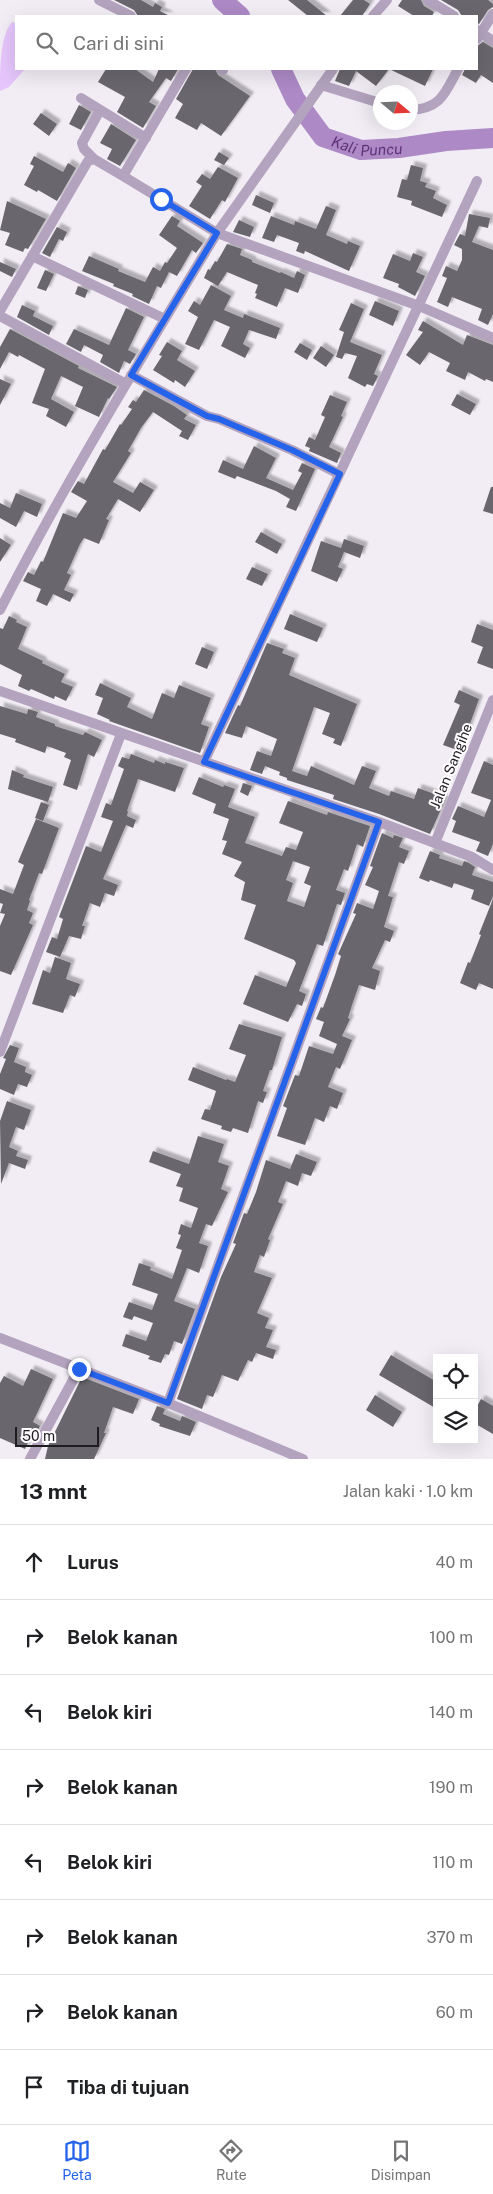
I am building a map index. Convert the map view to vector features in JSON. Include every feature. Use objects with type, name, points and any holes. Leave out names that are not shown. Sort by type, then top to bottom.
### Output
[{"type":"street","points":[[99,0],[130,15]]},
{"type":"street","points":[[374,15],[387,0]]},
{"type":"street","points":[[428,0],[452,15]]},
{"type":"street","points":[[493,14],[478,34],[493,41]]},
{"type":"street","points":[[123,176],[185,70]]},
{"type":"street","points":[[0,610],[20,570],[129,380],[217,233],[332,70]]},
{"type":"street","points":[[418,109],[433,106],[439,102],[457,70]]},
{"type":"street","points":[[321,85],[373,101]]},
{"type":"street","points":[[81,98],[146,138]]},
{"type":"street","points":[[100,110],[82,144],[84,149],[93,158],[217,233],[419,306],[493,338]]},
{"type":"street","points":[[0,312],[86,165],[93,158]]},
{"type":"street","points":[[204,762],[477,181]]},
{"type":"street","points":[[32,256],[165,319]]},
{"type":"street","points":[[0,316],[129,380],[207,416],[219,419],[292,450],[340,474]]},
{"type":"street","points":[[0,691],[379,822],[472,857],[493,870]]},
{"type":"street","name":"Jalan Sangihe","points":[[435,843],[493,700]]},
{"type":"street","points":[[0,1052],[121,734]]},
{"type":"street","points":[[168,1403],[379,822]]},
{"type":"street","points":[[0,1338],[168,1403],[303,1459]]},
{"type":"street","points":[[30,1459],[79,1369]]},
{"type":"shaded area","points":[[12,22],[15,23],[15,70],[24,70],[9,87],[0,91],[3,44]]},
{"type":"building","points":[[114,0],[141,0],[153,7],[155,3],[162,7],[160,11],[168,15],[137,15],[134,10]]},
{"type":"building","points":[[288,0],[307,0],[326,15],[307,15]]},
{"type":"building","points":[[353,0],[364,0],[370,4],[363,15],[341,15]]},
{"type":"building","points":[[402,0],[421,0],[424,6],[434,12],[432,15],[412,15],[398,6]]},
{"type":"building","points":[[441,0],[488,0],[493,4],[493,7],[488,10],[479,24],[478,15],[461,15],[458,10]]},
{"type":"building","points":[[483,42],[493,48],[493,83],[481,75],[476,83],[462,75],[464,70],[478,70],[478,45]]},
{"type":"building","points":[[105,70],[136,70],[153,82],[159,70],[177,70],[171,81],[166,78],[149,102],[156,106],[143,128],[117,112],[125,97],[98,82]]},
{"type":"building","points":[[192,70],[216,70],[218,75],[250,96],[221,136],[201,123],[197,130],[175,118],[183,104],[176,99]]},
{"type":"building","points":[[340,70],[388,70],[377,85],[356,71],[349,86],[335,81]]},
{"type":"building","points":[[391,70],[433,70],[425,86]]},
{"type":"building","points":[[79,105],[91,112],[81,130],[69,124]]},
{"type":"building","points":[[41,113],[57,124],[49,136],[33,124]]},
{"type":"building","points":[[111,124],[136,140],[120,166],[107,159],[112,149],[100,143]]},
{"type":"building","points":[[219,152],[229,158],[224,165],[214,160]]},
{"type":"building","points":[[34,156],[63,172],[68,163],[76,168],[57,201],[38,190],[37,192],[24,185],[34,166],[30,164]]},
{"type":"building","points":[[411,165],[423,168],[420,181],[427,183],[425,187],[436,191],[433,198],[447,205],[442,217],[411,205],[412,201],[397,197],[402,179],[407,180]]},
{"type":"building","points":[[218,167],[238,178],[225,202],[222,200],[210,219],[189,206],[202,186],[196,182],[202,174],[210,179]]},
{"type":"building","points":[[256,195],[274,203],[270,213],[252,205]]},
{"type":"building","points":[[7,201],[46,219],[28,249],[25,248],[23,252],[5,245],[10,233],[0,230]]},
{"type":"building","points":[[326,206],[336,210],[326,235],[347,244],[348,241],[360,246],[349,271],[305,251],[304,254],[296,251],[299,243],[277,235],[274,242],[262,238],[271,216],[294,225],[295,221],[316,229]]},
{"type":"building","points":[[469,214],[490,218],[488,228],[479,226],[472,242],[493,250],[493,314],[488,325],[478,320],[482,309],[452,297],[448,307],[437,302],[447,278],[442,276],[446,266],[457,271],[462,260],[462,249],[454,245],[460,234],[465,236]]},
{"type":"building","points":[[172,216],[180,221],[177,226],[203,243],[196,253],[192,250],[177,276],[169,272],[161,288],[157,286],[149,304],[132,296],[133,294],[113,286],[114,284],[82,271],[89,256],[145,282],[153,267],[160,271],[177,248],[159,235]]},
{"type":"building","points":[[239,220],[254,227],[250,237],[233,232]]},
{"type":"building","points":[[57,227],[67,232],[63,241],[59,239],[50,257],[42,253]]},
{"type":"building","points":[[227,244],[242,249],[240,255],[252,260],[252,262],[294,278],[297,271],[305,275],[298,293],[285,288],[277,307],[255,298],[258,285],[227,272],[218,286],[204,278],[208,269],[210,270],[215,261],[217,262]]},
{"type":"building","points":[[413,253],[423,257],[416,272],[425,276],[415,296],[398,287],[399,284],[383,278],[393,254],[410,261]]},
{"type":"building","points":[[0,262],[16,269],[12,277],[0,271]]},
{"type":"building","points":[[45,270],[54,274],[46,291],[37,288]]},
{"type":"building","points":[[211,285],[231,296],[224,310],[243,318],[244,314],[280,328],[276,339],[249,330],[243,344],[250,348],[245,358],[221,346],[230,327],[214,320],[199,350],[185,344],[198,317],[188,311],[194,301],[200,305]]},
{"type":"building","points":[[78,286],[88,290],[85,298],[75,294]]},
{"type":"building","points":[[375,301],[399,311],[393,326],[369,315]]},
{"type":"building","points":[[351,303],[364,309],[350,342],[382,355],[374,374],[378,376],[373,386],[367,384],[365,387],[348,378],[357,356],[345,353],[342,359],[336,357],[344,332],[339,330]]},
{"type":"building","points":[[22,305],[35,311],[33,316],[53,326],[49,335],[17,317]]},
{"type":"building","points":[[126,308],[144,317],[128,350],[136,354],[130,364],[124,361],[119,373],[100,362],[103,355],[84,345],[81,352],[66,344],[74,329],[109,345]]},
{"type":"building","points":[[423,321],[463,345],[467,335],[493,345],[493,382],[486,379],[485,381],[468,372],[465,380],[446,371],[450,363],[429,352],[420,365],[406,355],[423,332],[418,330]]},
{"type":"building","points":[[10,329],[79,366],[78,368],[117,387],[108,398],[99,417],[75,406],[83,387],[61,376],[51,399],[74,412],[66,427],[46,416],[49,409],[32,403],[45,369],[19,355],[18,357],[9,352],[0,369],[0,347]]},
{"type":"building","points":[[167,342],[182,351],[177,360],[195,371],[185,387],[175,380],[174,383],[153,370],[162,356],[159,355]]},
{"type":"building","points":[[300,343],[312,350],[307,360],[294,352]]},
{"type":"building","points":[[321,346],[334,355],[326,367],[313,358]]},
{"type":"building","points":[[0,379],[11,384],[0,405]]},
{"type":"building","points":[[144,390],[174,406],[187,415],[184,419],[196,425],[188,440],[179,436],[182,431],[153,412],[141,428],[128,451],[131,453],[113,482],[133,493],[140,482],[154,490],[140,512],[118,499],[106,519],[109,520],[99,544],[84,538],[67,573],[71,575],[64,590],[74,594],[70,602],[53,594],[47,606],[36,601],[41,589],[23,581],[28,572],[34,575],[41,561],[43,562],[63,513],[76,518],[87,501],[71,492],[78,481],[84,484],[103,449],[105,450],[120,424],[132,409],[128,407],[133,400],[136,402]]},
{"type":"building","points":[[457,394],[476,404],[470,415],[451,405]]},
{"type":"building","points":[[330,395],[347,402],[341,416],[343,417],[329,447],[341,453],[337,463],[309,451],[310,448],[305,446],[309,437],[315,440],[325,417],[321,415]]},
{"type":"building","points":[[254,446],[276,458],[266,478],[293,490],[302,473],[298,471],[302,463],[315,469],[296,511],[286,507],[290,499],[276,491],[237,476],[235,479],[218,472],[223,460],[243,469]]},
{"type":"building","points":[[491,487],[493,487],[493,514],[483,511]]},
{"type":"building","points":[[16,493],[42,504],[37,517],[24,511],[16,527],[0,518],[0,503],[10,508]]},
{"type":"building","points":[[261,532],[282,544],[277,554],[255,542]]},
{"type":"building","points":[[0,538],[11,545],[0,562]]},
{"type":"building","points":[[344,539],[364,546],[360,558],[344,552],[338,567],[343,569],[337,582],[311,571],[321,541],[341,548]]},
{"type":"building","points":[[252,567],[268,574],[262,586],[246,579]]},
{"type":"building","points":[[290,614],[323,628],[317,642],[284,629]]},
{"type":"building","points":[[9,616],[27,627],[18,649],[65,674],[61,682],[73,687],[66,701],[55,696],[54,699],[31,689],[29,691],[18,686],[22,675],[0,664],[0,628],[3,629]]},
{"type":"building","points":[[477,624],[493,630],[493,669],[477,663],[483,647],[471,642]]},
{"type":"building","points":[[267,643],[284,649],[282,653],[295,658],[289,675],[357,704],[341,746],[333,743],[335,739],[322,734],[330,713],[314,707],[292,771],[307,776],[311,766],[354,785],[362,766],[376,771],[369,788],[389,796],[391,791],[414,799],[418,788],[443,797],[442,799],[445,800],[430,834],[379,814],[333,799],[334,795],[287,780],[287,778],[279,775],[280,772],[265,766],[262,774],[250,770],[257,751],[271,756],[277,739],[246,726],[242,738],[225,733],[238,705],[240,706]]},
{"type":"building","points":[[202,647],[214,652],[207,669],[195,664]]},
{"type":"building","points":[[100,683],[131,698],[127,707],[152,719],[162,693],[174,698],[179,685],[211,698],[201,724],[209,727],[200,753],[109,721],[97,714],[103,698],[95,695]]},
{"type":"building","points":[[459,690],[479,699],[460,751],[443,745],[460,705],[454,702]]},
{"type":"building","points":[[0,706],[27,714],[28,709],[38,712],[36,717],[55,724],[55,726],[83,735],[85,732],[102,740],[94,757],[88,754],[77,790],[63,785],[71,760],[64,757],[66,753],[47,746],[45,753],[15,742],[16,739],[0,734]]},
{"type":"building","points":[[131,754],[154,763],[155,760],[184,768],[175,792],[138,779],[127,811],[127,816],[136,820],[133,828],[126,825],[103,879],[118,885],[114,896],[105,893],[100,907],[90,903],[82,926],[85,926],[81,939],[69,936],[60,957],[46,952],[52,937],[57,939],[63,919],[59,917],[86,846],[101,852],[113,821],[101,817],[106,803],[111,805],[124,769],[118,766],[122,757],[129,759]]},
{"type":"building","points":[[484,761],[493,765],[493,844],[488,856],[476,851],[480,842],[452,832],[456,821],[452,819],[458,806],[484,817],[491,800],[471,793]]},
{"type":"building","points":[[12,770],[24,775],[23,777],[53,787],[48,802],[8,789]]},
{"type":"building","points":[[199,777],[223,787],[224,785],[235,789],[228,807],[255,817],[245,843],[282,856],[286,847],[296,850],[303,832],[279,823],[288,801],[327,815],[328,812],[370,826],[363,847],[357,844],[348,871],[344,869],[336,890],[345,893],[341,905],[337,904],[323,946],[317,944],[299,991],[306,994],[302,1006],[297,1004],[288,1022],[243,1004],[255,975],[286,987],[296,963],[294,960],[244,939],[256,905],[241,900],[245,882],[234,876],[242,862],[222,854],[227,841],[222,840],[229,819],[213,813],[216,804],[192,794]],"holes":[[[293,861],[310,867],[304,883],[311,886],[304,907],[287,901],[293,883],[286,880]]]},
{"type":"building","points":[[243,783],[252,786],[248,796],[240,792]]},
{"type":"building","points":[[41,802],[49,805],[43,821],[35,818]]},
{"type":"building","points":[[36,819],[59,828],[42,874],[39,873],[29,900],[27,910],[33,913],[29,923],[33,925],[11,975],[0,971],[0,926],[5,914],[0,913],[3,904],[0,903],[0,889],[13,894],[24,865],[18,862]]},
{"type":"building","points":[[382,833],[393,838],[394,835],[403,838],[399,847],[409,851],[404,864],[399,862],[388,896],[393,897],[384,927],[394,931],[390,942],[385,940],[372,968],[380,971],[375,990],[359,985],[348,1018],[350,1019],[342,1036],[352,1040],[340,1069],[336,1067],[328,1087],[343,1093],[337,1109],[330,1106],[324,1122],[315,1118],[305,1145],[277,1136],[287,1108],[283,1106],[295,1075],[299,1076],[309,1046],[333,1054],[337,1044],[319,1036],[324,1022],[316,1019],[321,1007],[323,1008],[335,975],[341,956],[338,954],[356,914],[353,913],[357,903],[373,909],[379,891],[365,885],[373,867],[370,866]]},
{"type":"building","points":[[430,851],[440,855],[439,858],[462,866],[464,861],[469,863],[475,867],[472,875],[493,882],[493,896],[489,906],[471,899],[474,890],[454,883],[452,888],[419,878]]},
{"type":"building","points":[[493,899],[493,989],[479,983],[476,990],[460,983],[481,935],[479,934]]},
{"type":"building","points":[[55,957],[71,963],[66,979],[80,984],[75,997],[70,995],[63,1013],[32,1004],[43,970],[50,973]]},
{"type":"building","points":[[239,1024],[282,1037],[272,1070],[270,1070],[263,1091],[267,1092],[263,1103],[258,1101],[248,1133],[233,1128],[231,1132],[221,1129],[222,1126],[201,1119],[205,1109],[210,1110],[216,1091],[188,1080],[193,1067],[235,1082],[246,1055],[229,1049]]},
{"type":"building","points":[[10,1045],[19,1048],[14,1062],[26,1067],[25,1072],[32,1075],[27,1087],[18,1084],[14,1095],[0,1089],[0,1074],[6,1059],[3,1058]]},
{"type":"building","points":[[7,1101],[31,1110],[24,1130],[16,1127],[9,1147],[18,1151],[16,1156],[28,1160],[25,1169],[9,1163],[1,1184],[0,1121]]},
{"type":"building","points":[[198,1136],[224,1144],[218,1162],[229,1166],[221,1189],[228,1192],[212,1226],[206,1224],[199,1243],[208,1246],[199,1273],[187,1268],[174,1301],[195,1309],[182,1344],[174,1341],[169,1355],[165,1354],[161,1363],[148,1359],[150,1356],[122,1346],[126,1334],[146,1341],[153,1323],[134,1316],[132,1320],[123,1317],[129,1302],[152,1310],[158,1294],[132,1285],[139,1263],[151,1267],[150,1270],[172,1279],[182,1250],[176,1248],[181,1235],[178,1234],[181,1224],[191,1228],[198,1208],[179,1201],[183,1188],[176,1186],[181,1174],[149,1162],[153,1151],[189,1164]]},
{"type":"building","points":[[296,1154],[317,1162],[311,1176],[302,1173],[298,1186],[286,1181],[278,1202],[283,1204],[268,1239],[270,1240],[264,1257],[260,1255],[254,1272],[272,1278],[257,1313],[269,1318],[265,1328],[273,1330],[266,1347],[276,1350],[273,1359],[256,1353],[252,1362],[248,1360],[238,1381],[222,1375],[213,1397],[207,1395],[202,1409],[177,1399],[221,1277],[236,1244],[233,1243],[244,1213],[247,1214],[266,1160],[290,1169]]},
{"type":"building","points":[[391,1355],[433,1380],[433,1407],[379,1375]]},
{"type":"building","points":[[31,1369],[53,1379],[33,1422],[40,1426],[35,1435],[32,1434],[25,1449],[0,1438],[0,1383],[4,1376],[23,1386]]},
{"type":"building","points":[[82,1377],[139,1399],[133,1414],[113,1407],[104,1433],[106,1433],[94,1459],[45,1459],[48,1446]]},
{"type":"building","points":[[375,1395],[402,1412],[393,1427],[366,1410]]},
{"type":"building","points":[[481,1399],[493,1406],[493,1434],[478,1425],[478,1405]]},
{"type":"building","points":[[157,1406],[165,1409],[163,1414],[180,1421],[182,1416],[196,1422],[190,1436],[159,1426],[160,1424],[151,1420]]},
{"type":"waterway","name":"Kali Puncu","points":[[222,0],[239,15]]},
{"type":"waterway","name":"Kali Puncu","points":[[281,70],[295,99],[323,137],[361,150],[493,138]]},
{"type":"route","points":[[79,1369],[168,1403],[379,822],[204,762],[340,474],[292,450],[219,419],[207,416],[131,375],[217,233],[161,199]]}]
